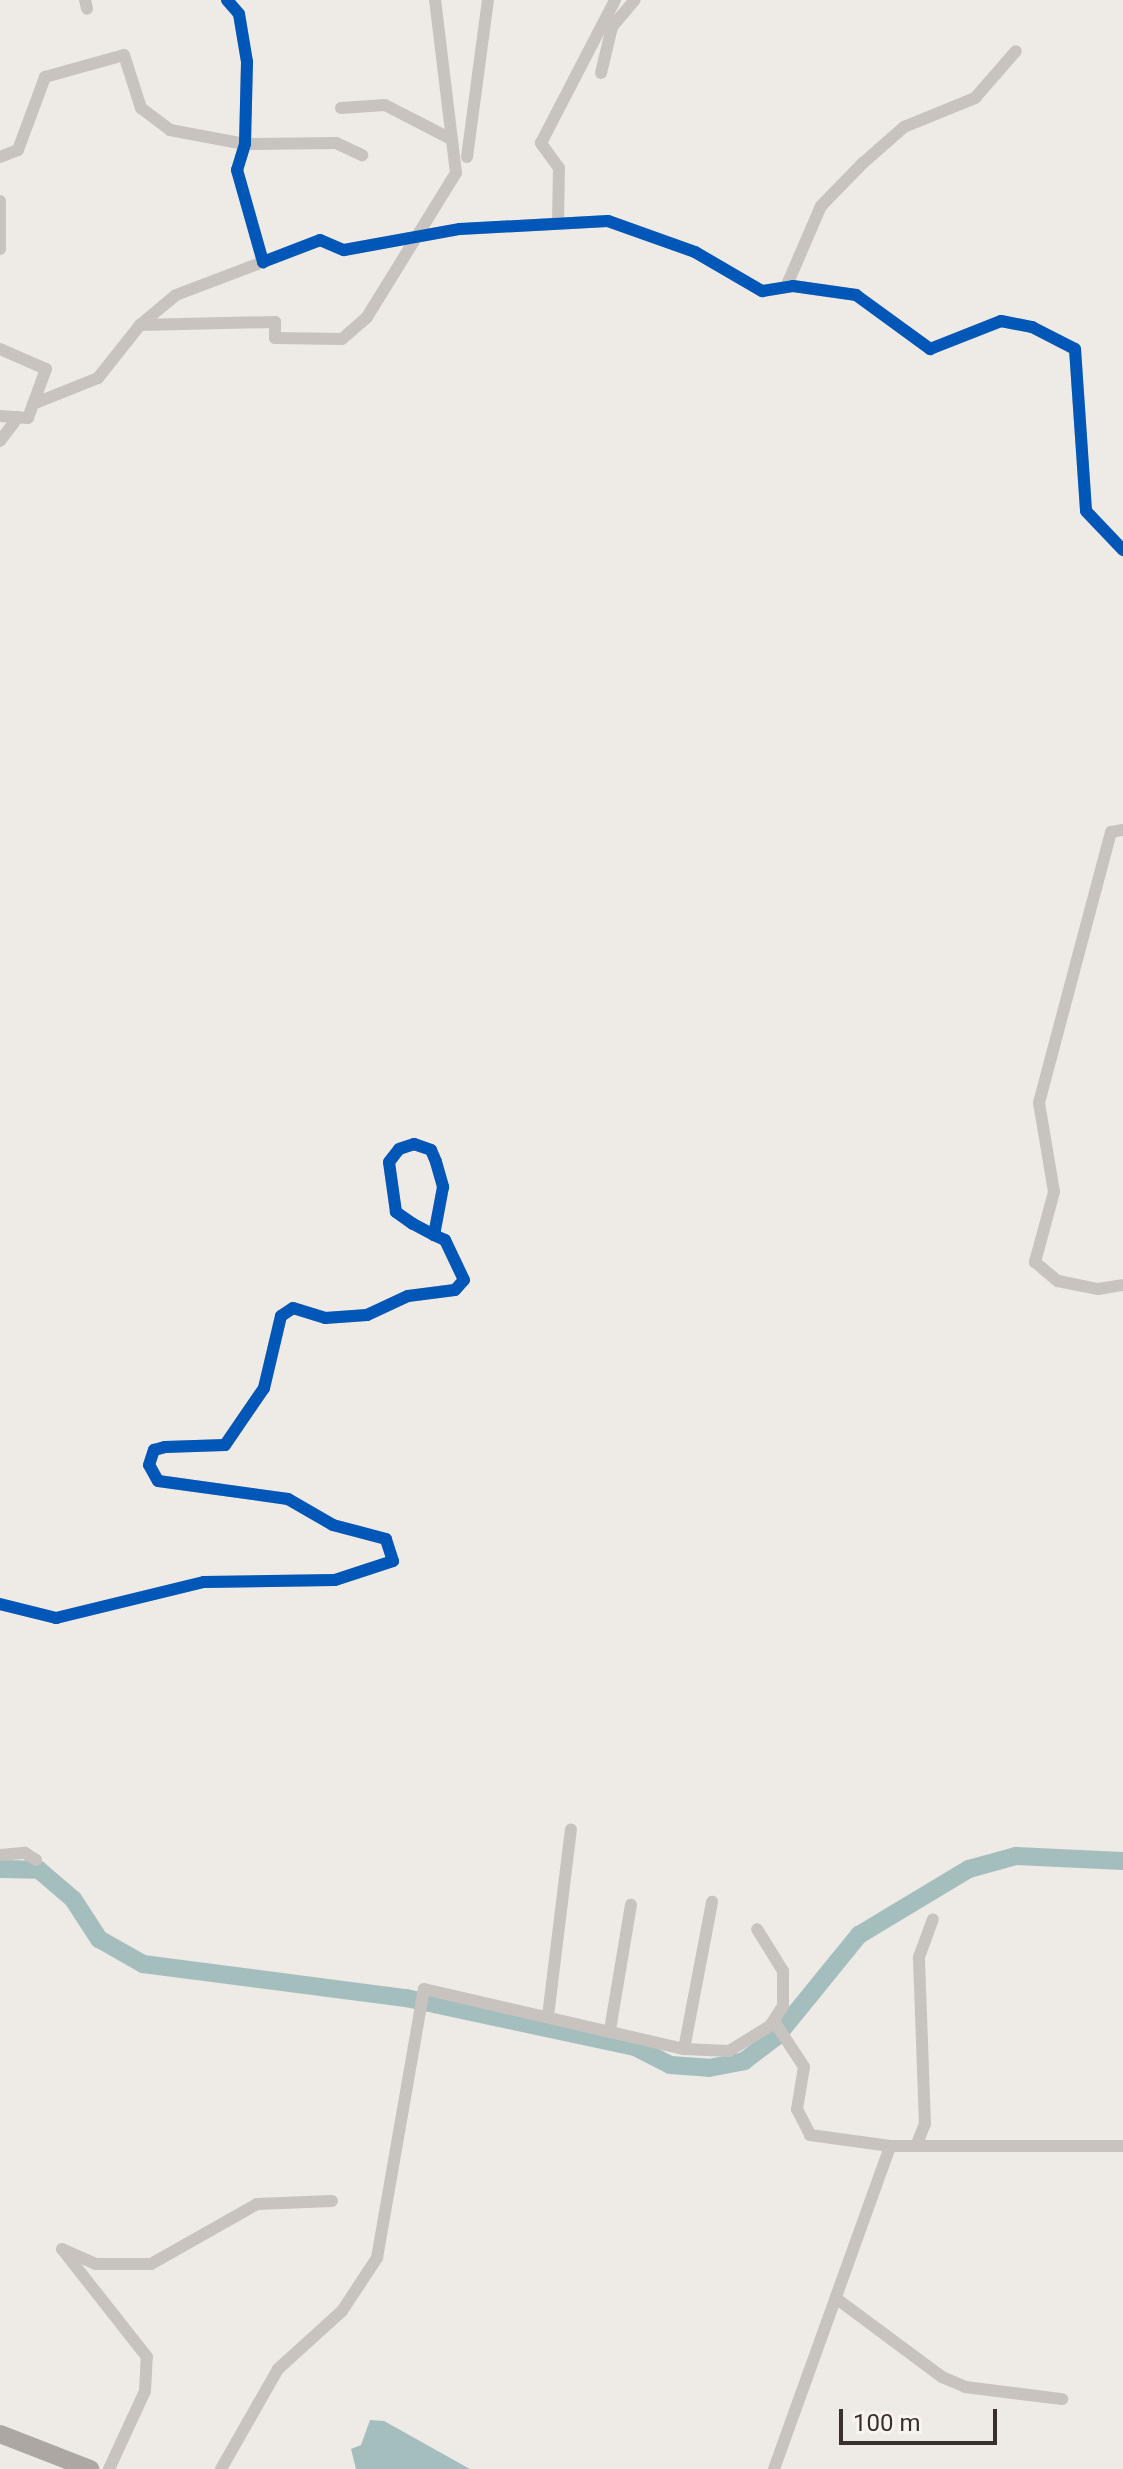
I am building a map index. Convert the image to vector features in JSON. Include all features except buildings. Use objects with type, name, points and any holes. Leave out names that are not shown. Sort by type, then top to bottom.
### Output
[{"type":"main road","points":[[0,2434],[90,2469]]},
{"type":"street","points":[[227,0],[239,14],[247,62],[245,144],[237,170],[263,262]]},
{"type":"street","points":[[140,325],[275,322],[275,338],[342,339],[367,317],[414,235],[456,173],[435,0]]},
{"type":"street","points":[[467,157],[488,0]]},
{"type":"street","points":[[558,223],[559,168],[541,143],[615,0]]},
{"type":"street","points":[[601,73],[612,27],[635,0]]},
{"type":"street","points":[[786,287],[821,206],[904,127],[975,98],[1016,51]]},
{"type":"street","points":[[0,157],[18,150],[45,77],[124,55],[141,108],[170,130],[245,144],[336,143],[362,155]]},
{"type":"street","points":[[341,108],[385,105],[451,139]]},
{"type":"street","points":[[0,201],[0,249]]},
{"type":"street","points":[[33,404],[98,378],[140,325],[176,295],[320,240],[344,250],[414,235],[608,221],[695,252],[762,291],[786,287],[856,295],[930,349],[1001,321],[1075,349],[1086,511],[1123,550]]},
{"type":"street","points":[[0,349],[46,369],[28,418],[0,416]]},
{"type":"street","points":[[0,441],[18,417]]},
{"type":"street","points":[[1123,830],[1111,832],[1039,1103],[1054,1192],[1035,1262],[1058,1281],[1098,1289],[1123,1285]]},
{"type":"street","points":[[0,1604],[56,1618],[204,1582],[335,1580],[393,1561],[386,1539],[333,1525],[288,1499],[158,1481],[149,1465],[154,1450],[165,1447],[225,1445],[264,1388],[281,1316],[293,1308],[325,1318],[367,1315],[408,1296],[455,1290],[464,1280],[462,1265],[434,1235],[396,1212],[389,1162],[399,1149],[414,1144],[431,1150],[443,1187],[434,1235]]},
{"type":"street","points":[[548,2016],[571,1829]]},
{"type":"street","points":[[0,1855],[25,1853],[36,1860]]},
{"type":"street","points":[[684,2049],[712,1902]]},
{"type":"street","points":[[610,2030],[631,1905]]},
{"type":"street","points":[[916,2146],[925,2124],[919,1957],[933,1919]]},
{"type":"street","points":[[221,2469],[278,2369],[342,2311],[377,2258],[424,1989],[684,2049],[729,2051],[775,2022],[783,2006],[783,1971],[757,1929]]},
{"type":"street","points":[[775,2022],[788,2034],[804,2067],[799,2124],[810,2135],[890,2146],[1123,2146]]},
{"type":"street","points":[[774,2469],[890,2146]]},
{"type":"street","points":[[109,2469],[145,2391],[147,2357],[62,2249],[96,2264],[151,2264],[257,2204],[332,2201]]},
{"type":"street","points":[[837,2299],[942,2377],[1062,2399]]},
{"type":"water","points":[[370,2420],[384,2421],[470,2469],[356,2469],[351,2449],[361,2445]]},
{"type":"waterway","points":[[0,1869],[39,1870],[73,1899],[99,1939],[143,1964],[406,1998],[635,2047],[670,2065],[709,2068],[744,2061],[776,2037],[859,1935],[969,1869],[1016,1856],[1123,1861]]},
{"type":"cycle path","points":[[227,0],[239,14],[247,62],[245,144],[237,170],[263,262],[320,240],[344,250],[460,229],[608,221],[695,252],[762,291],[793,286],[856,295],[930,349],[1001,321],[1032,327],[1075,349],[1086,511],[1123,550]]},
{"type":"cycle path","points":[[0,1604],[56,1618],[204,1582],[335,1580],[393,1561],[386,1539],[333,1525],[288,1499],[158,1481],[149,1465],[154,1450],[165,1447],[225,1445],[264,1388],[281,1316],[293,1308],[325,1318],[367,1315],[408,1296],[455,1290],[464,1280],[445,1240],[434,1235],[413,1224],[396,1212],[389,1162],[399,1149],[414,1144],[431,1150],[443,1187],[434,1235]]}]
